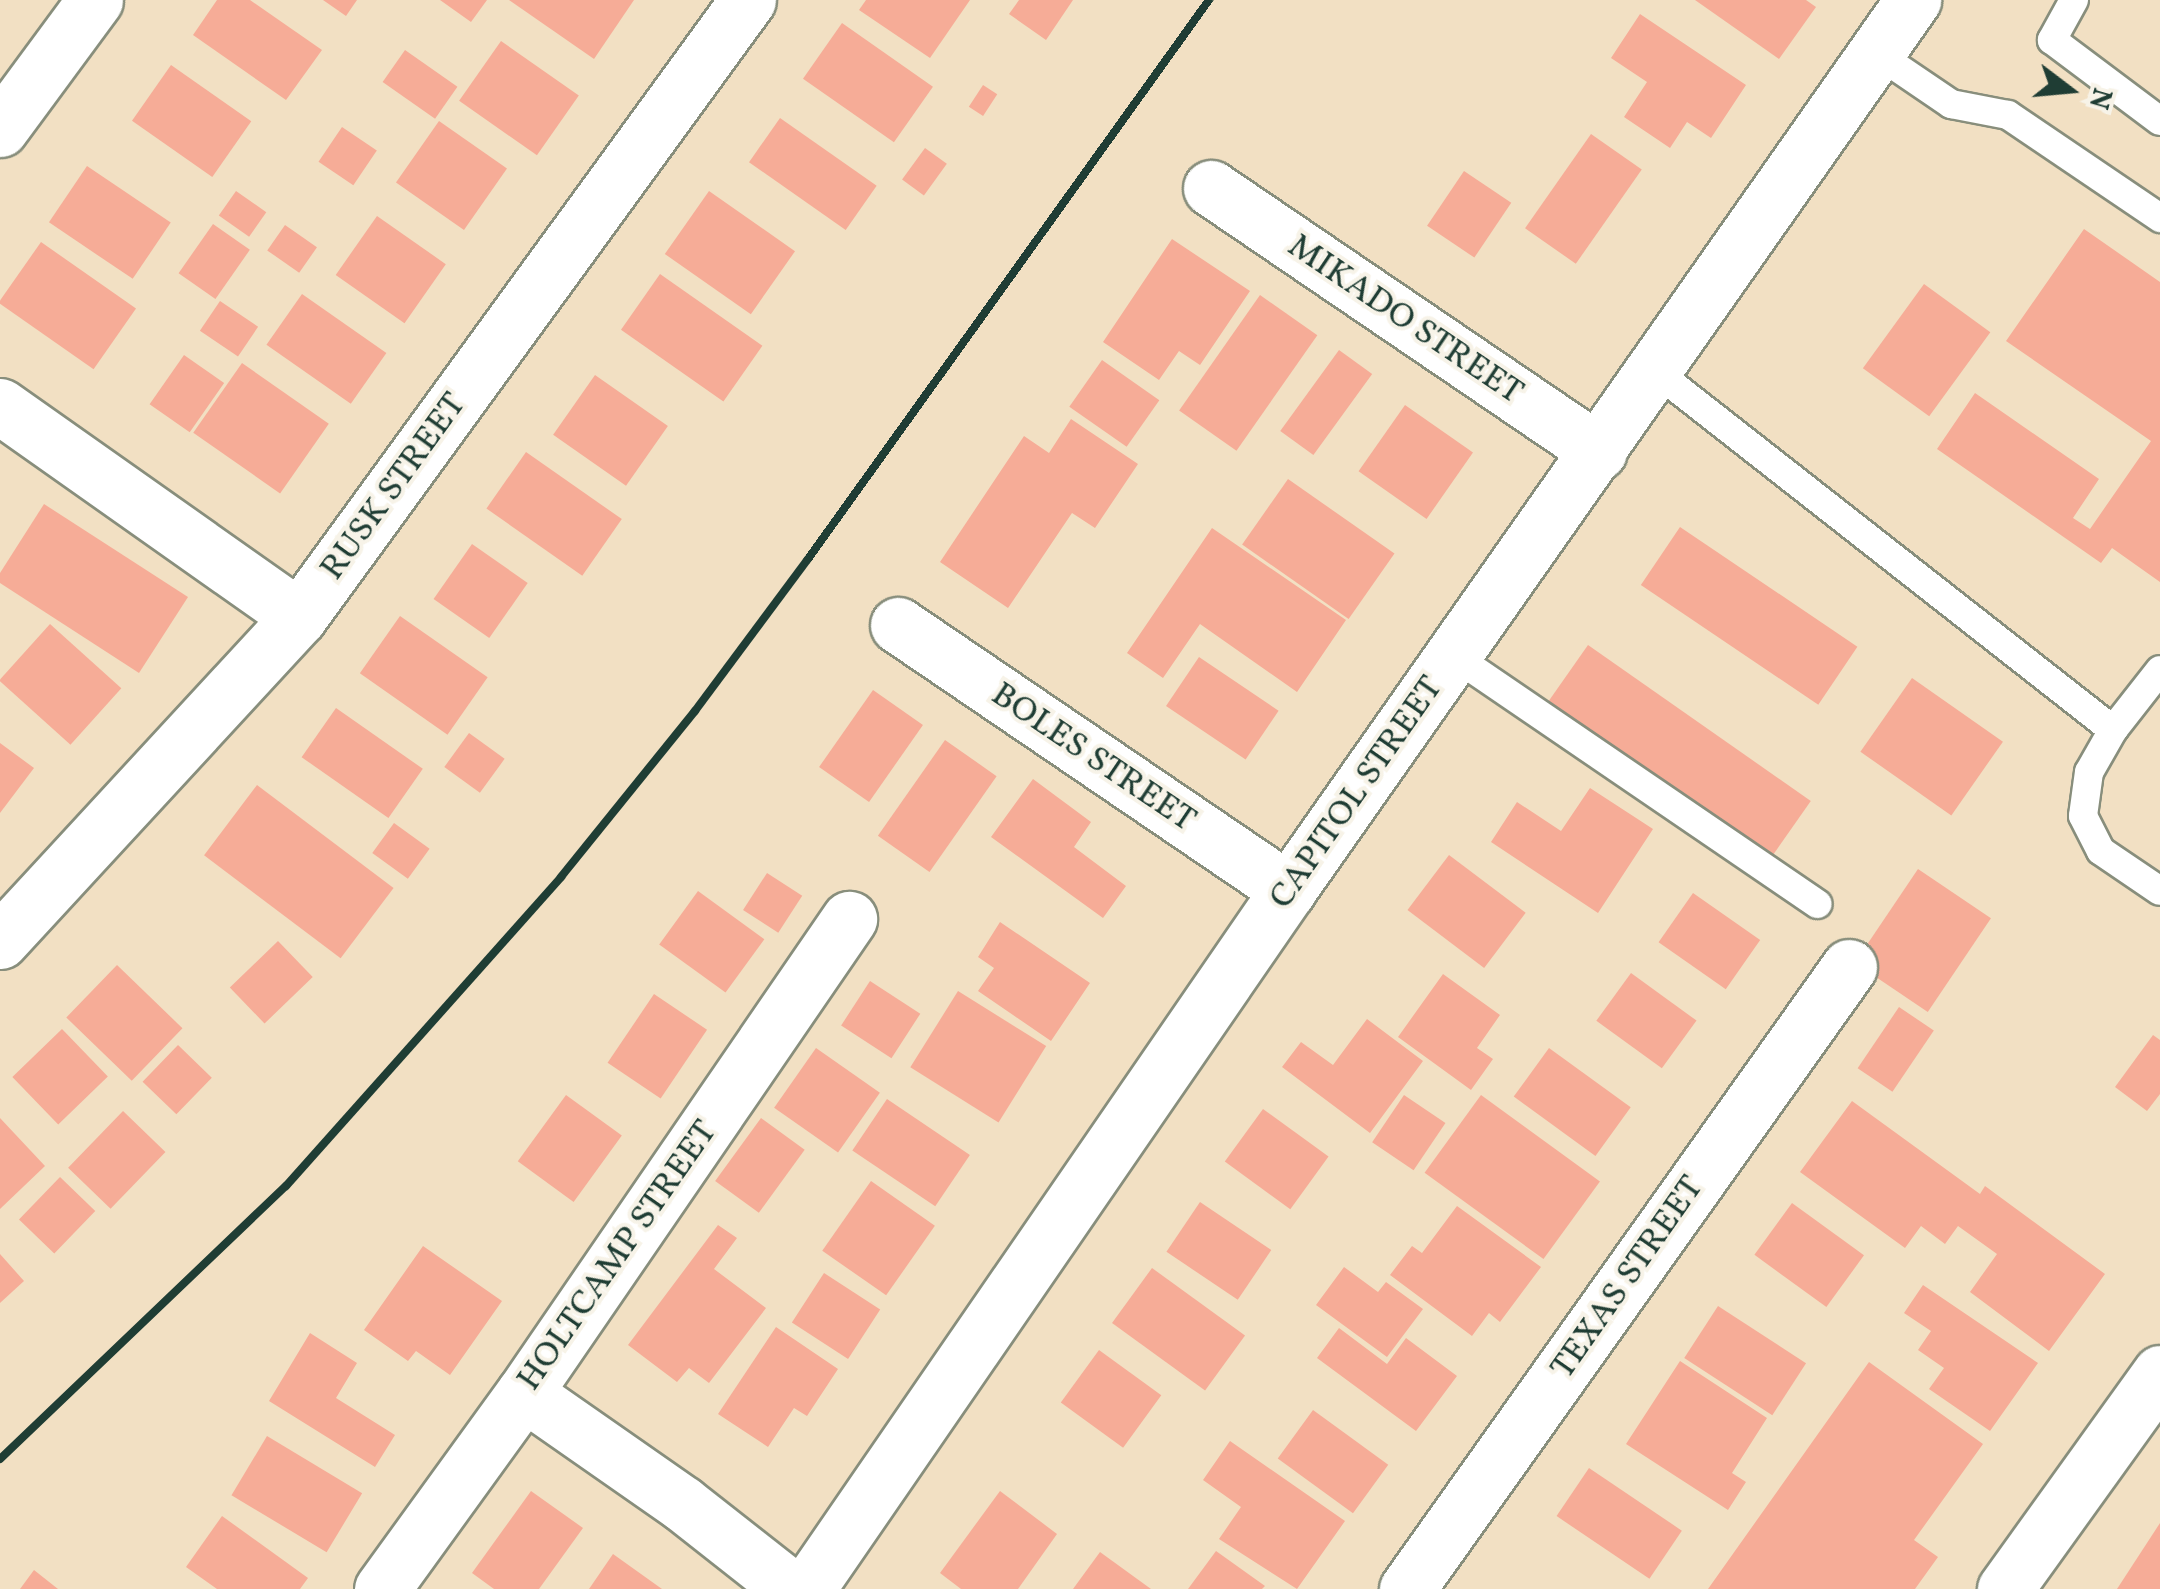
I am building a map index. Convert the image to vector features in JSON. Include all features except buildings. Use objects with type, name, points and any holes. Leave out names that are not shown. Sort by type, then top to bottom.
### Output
[{"type":"street","points":[[0,129],[95,0]]},
{"type":"street","name":"RUSK STREET","points":[[0,940],[299,617],[748,0]]},
{"type":"street","name":"CAPITOL STREET","points":[[807,1589],[1288,890],[1655,371],[1894,17]]},
{"type":"street","name":"MIKADO STREET","points":[[1211,188],[1598,452]]},
{"type":"street","points":[[0,406],[299,617]]},
{"type":"street","name":"BOLES STREET","points":[[898,626],[1288,890]]},
{"type":"street","name":"HOLTCAMP STREET","points":[[382,1589],[524,1393],[849,919]]},
{"type":"street","name":"TEXAS STREET","points":[[1407,1589],[1849,967]]},
{"type":"street","points":[[2005,1589],[2160,1373]]},
{"type":"street","points":[[524,1393],[683,1504],[791,1589]]},
{"type":"lane","points":[[2074,0],[2052,40],[2160,121]]},
{"type":"lane","points":[[1894,17],[1952,104],[2008,115],[2160,218]]},
{"type":"lane","points":[[1655,371],[2114,730]]},
{"type":"lane","points":[[1454,656],[1818,904]]},
{"type":"lane","points":[[2160,670],[2114,730],[2090,772],[2083,816],[2101,851],[2160,891]]},
{"type":"railway","points":[[0,1459],[286,1186],[561,877],[695,711],[808,559],[1209,0]]}]
